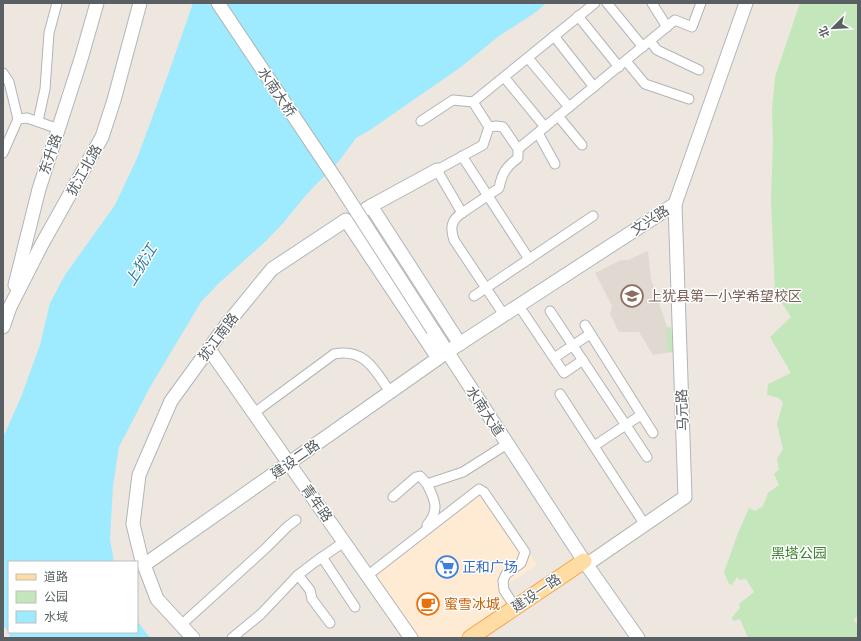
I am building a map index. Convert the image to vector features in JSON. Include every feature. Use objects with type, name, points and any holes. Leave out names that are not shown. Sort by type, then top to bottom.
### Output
[{"type":"main road","name":"建设一路","points":[[470,638],[515,607],[586,565]]},
{"type":"main road","points":[[480,638],[586,565]]},
{"type":"street","points":[[38,121],[44,89],[49,33],[57,3]]},
{"type":"street","name":"东升路","points":[[10,307],[39,189],[59,129],[97,3]]},
{"type":"street","name":"犹江北路","points":[[3,327],[10,307],[42,244],[102,137],[114,100],[140,3]]},
{"type":"street","name":"水南大桥","points":[[218,3],[337,181]]},
{"type":"street","points":[[420,121],[453,100],[473,102],[595,3]]},
{"type":"street","points":[[607,3],[642,47]]},
{"type":"street","points":[[652,3],[667,27]]},
{"type":"street","points":[[518,149],[676,20],[692,27],[701,3]]},
{"type":"street","name":"文兴路","points":[[442,355],[675,204],[746,3]]},
{"type":"street","points":[[578,16],[622,64],[645,84],[689,99]]},
{"type":"street","points":[[554,36],[594,86]]},
{"type":"street","points":[[650,41],[657,50],[699,70]]},
{"type":"street","points":[[528,58],[569,107]]},
{"type":"street","points":[[3,73],[9,82],[18,119],[3,153]]},
{"type":"street","points":[[504,77],[541,130],[555,164]]},
{"type":"street","points":[[473,102],[489,127]]},
{"type":"street","points":[[558,116],[582,145]]},
{"type":"street","points":[[18,119],[27,118],[59,129]]},
{"type":"street","points":[[489,127],[503,127],[518,149],[518,158],[502,175],[499,188],[455,217],[452,224],[454,240],[504,315]]},
{"type":"street","points":[[460,344],[369,207],[483,145],[489,127]]},
{"type":"street","points":[[462,156],[529,259]]},
{"type":"street","points":[[437,170],[462,213]]},
{"type":"street","name":"水南大道","points":[[337,181],[432,330],[442,355],[507,444],[586,565],[638,638]]},
{"type":"street","name":"马元路","points":[[586,565],[686,497],[675,204]]},
{"type":"street","points":[[474,296],[593,216]]},
{"type":"street","name":"犹江南路","points":[[194,638],[157,600],[144,565],[133,524],[139,475],[171,401],[209,348],[272,269],[347,219],[442,355]]},
{"type":"street","points":[[519,306],[564,373],[583,360]]},
{"type":"street","points":[[550,311],[647,457]]},
{"type":"street","points":[[585,325],[653,433]]},
{"type":"street","points":[[554,358],[590,334]]},
{"type":"street","name":"青年路","points":[[209,348],[411,638]]},
{"type":"street","points":[[254,413],[334,354],[343,352],[356,355],[371,364],[390,392]]},
{"type":"street","name":"建设二路","points":[[144,565],[442,355]]},
{"type":"street","points":[[560,394],[645,525]]},
{"type":"street","points":[[594,446],[641,415]]},
{"type":"street","points":[[428,484],[463,472],[507,444]]},
{"type":"street","points":[[393,497],[416,477],[420,476],[428,484],[435,501],[435,512],[433,518],[404,547]]},
{"type":"street","points":[[367,576],[479,489],[484,492],[525,552],[521,563],[506,574],[503,581],[504,590],[515,607]]},
{"type":"street","points":[[182,626],[296,520]]},
{"type":"street","points":[[232,638],[261,614],[298,575],[344,542]]},
{"type":"street","points":[[322,557],[355,607]]},
{"type":"street","points":[[298,575],[310,590],[312,599],[330,623]]},
{"type":"shaded area","name":"上犹县第一小学希望校区","points":[[648,251],[651,279],[667,327],[671,327],[673,352],[653,355],[639,332],[619,332],[610,314],[612,306],[595,273],[621,260],[628,260]]},
{"type":"shaded area","name":"正和广场","points":[[484,485],[537,565],[507,585],[518,604],[467,638],[417,638],[369,569],[442,514]]},
{"type":"green space","name":"黑塔公园","points":[[800,3],[858,3],[858,615],[854,620],[858,626],[858,638],[748,638],[740,619],[733,621],[732,617],[740,608],[739,604],[754,592],[746,579],[740,580],[737,577],[732,585],[729,584],[724,572],[749,508],[755,511],[763,506],[768,493],[779,485],[774,474],[779,469],[777,459],[783,449],[777,424],[783,403],[779,398],[767,395],[768,384],[791,373],[770,337],[791,317],[775,293],[771,200],[773,141],[772,110],[775,77]]},
{"type":"green space","points":[[666,329],[671,329],[673,351],[668,352]]},
{"type":"water","name":"上犹江","points":[[193,3],[546,3],[536,12],[499,36],[461,67],[370,130],[356,138],[339,161],[306,195],[284,222],[201,302],[150,387],[119,447],[113,486],[110,539],[114,561],[8,561],[8,631],[3,626],[3,438],[21,397],[40,345],[50,303],[65,275],[115,205],[138,156]]},
{"type":"water","points":[[138,621],[151,638],[10,638],[9,633],[138,633]]},
{"type":"place","name":"上犹县第一小学希望校区","points":[[632,296]]},
{"type":"place","name":"正和广场","points":[[447,567]]},
{"type":"place","name":"蜜雪冰城","points":[[428,604]]}]
